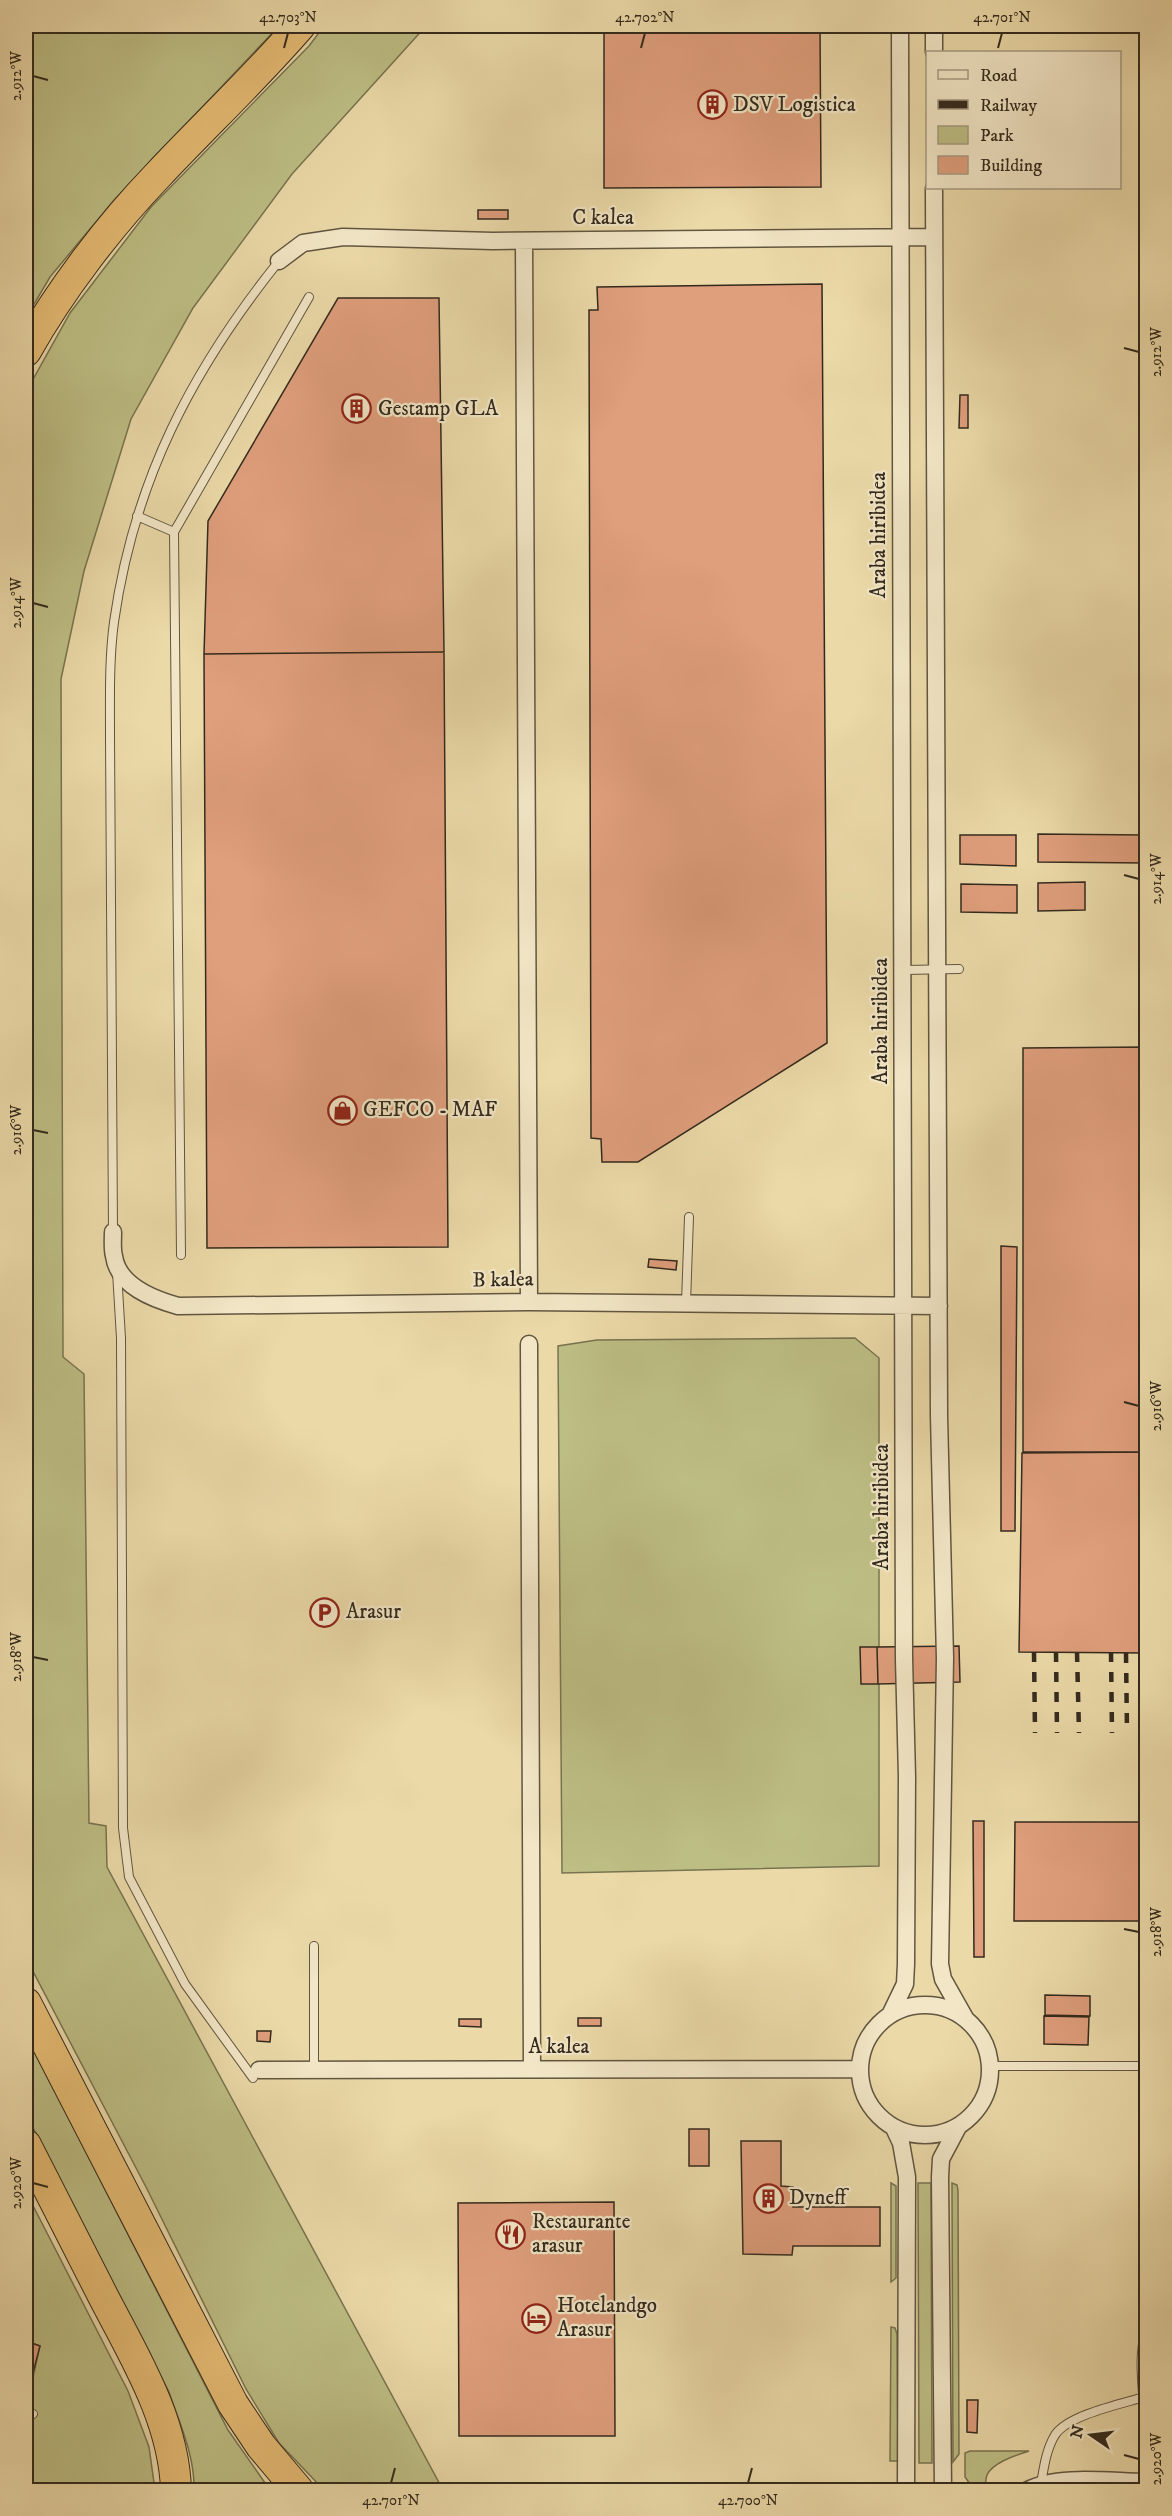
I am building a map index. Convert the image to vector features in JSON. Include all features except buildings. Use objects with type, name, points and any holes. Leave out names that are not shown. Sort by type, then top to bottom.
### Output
[{"type":"highway","points":[[26,351],[76,273],[148,186],[300,26]]},
{"type":"highway","points":[[26,2003],[233,2404],[261,2446],[298,2490]]},
{"type":"highway","points":[[26,2145],[138,2364],[160,2414],[170,2442],[176,2490]]},
{"type":"street","name":"Araba hiribidea","points":[[891,2013],[904,1984],[906,1964],[900,26]]},
{"type":"street","points":[[934,26],[934,51]]},
{"type":"street","points":[[934,189],[939,1416],[945,1658],[940,1964],[943,1979],[986,2046],[991,2066],[989,2086],[982,2102],[972,2116],[958,2127],[937,2135],[915,2135],[894,2128],[879,2118],[868,2104],[861,2087],[859,2069],[863,2047],[874,2028],[891,2013],[909,2006],[929,2004],[948,2008],[966,2018]]},
{"type":"street","name":"C kalea","points":[[279,261],[303,243],[343,237],[524,241],[934,237]]},
{"type":"street","points":[[524,241],[529,1302]]},
{"type":"street","points":[[113,1232],[113,1256],[117,1268]]},
{"type":"street","name":"B kalea","points":[[117,1268],[132,1284],[152,1299],[178,1306],[529,1302],[939,1306]]},
{"type":"street","points":[[529,1344],[532,2069]]},
{"type":"street","name":"A kalea","points":[[256,2074],[314,2070],[859,2069]]},
{"type":"street","points":[[943,2490],[940,2178],[941,2159],[958,2127]]},
{"type":"street","points":[[894,2128],[902,2143],[907,2177],[906,2490]]},
{"type":"street","points":[[1035,2487],[1059,2482],[1146,2482]]},
{"type":"lane","points":[[113,1232],[111,657],[114,621],[137,516],[160,452],[186,396],[250,297],[279,261]]},
{"type":"lane","points":[[181,1255],[174,532],[309,297]]},
{"type":"lane","points":[[137,516],[174,532]]},
{"type":"lane","points":[[904,970],[959,969]]},
{"type":"lane","points":[[686,1303],[689,1217]]},
{"type":"lane","points":[[117,1268],[121,1338],[123,1828],[129,1877],[185,1984],[256,2074]]},
{"type":"lane","points":[[314,1946],[314,2070]]},
{"type":"lane","points":[[991,2066],[1146,2066]]},
{"type":"lane","points":[[1146,2333],[1143,2364],[1146,2412]]},
{"type":"lane","points":[[1035,2487],[1047,2451],[1056,2433],[1075,2419],[1144,2397]]},
{"type":"green space","points":[[26,26],[279,26],[114,200],[50,277],[26,318]]},
{"type":"green space","points":[[324,26],[426,26],[292,174],[193,308],[131,419],[84,571],[61,679],[63,1357],[84,1374],[89,1823],[106,1826],[107,1867],[443,2490],[324,2490],[279,2443],[246,2389],[146,2187],[26,1958],[26,392],[70,313],[151,207],[309,46]]},
{"type":"green space","points":[[855,1338],[879,1358],[879,1866],[562,1873],[558,1346],[597,1340]]},
{"type":"green space","points":[[26,2035],[228,2430],[270,2490],[194,2490],[189,2453],[169,2392],[26,2114]]},
{"type":"green space","points":[[891,2183],[896,2186],[896,2278],[891,2282]]},
{"type":"green space","points":[[918,2183],[931,2183],[932,2463],[919,2463]]},
{"type":"green space","points":[[952,2183],[957,2185],[958,2190],[959,2454],[953,2462]]},
{"type":"green space","points":[[26,2192],[128,2391],[149,2447],[155,2490],[29,2490],[32,2476],[26,2474],[26,2409],[40,2346],[26,2341],[26,2293],[29,2283],[26,2277]]},
{"type":"green space","points":[[891,2327],[895,2328],[897,2334],[898,2461],[890,2461]]},
{"type":"green space","points":[[970,2451],[1029,2451],[994,2466],[987,2475],[983,2489],[977,2489],[965,2477],[965,2453]]},
{"type":"railway","points":[[1034,1652],[1035,1733]]},
{"type":"railway","points":[[1056,1652],[1057,1733]]},
{"type":"railway","points":[[1077,1652],[1079,1733]]},
{"type":"railway","points":[[1111,1652],[1112,1733]]},
{"type":"railway","points":[[1126,1653],[1127,1733]]},
{"type":"place","name":"DSV Logistica","points":[[712,105]]},
{"type":"place","name":"Gestamp GLA","points":[[357,409]]},
{"type":"place","name":"GEFCO - MAF","points":[[342,1110]]},
{"type":"place","name":"Arasur","points":[[325,1612]]},
{"type":"place","name":"Dyneff","points":[[768,2198]]},
{"type":"place","name":"Restaurante arasur","points":[[511,2234]]},
{"type":"place","name":"Hotelandgo Arasur","points":[[536,2318]]}]
